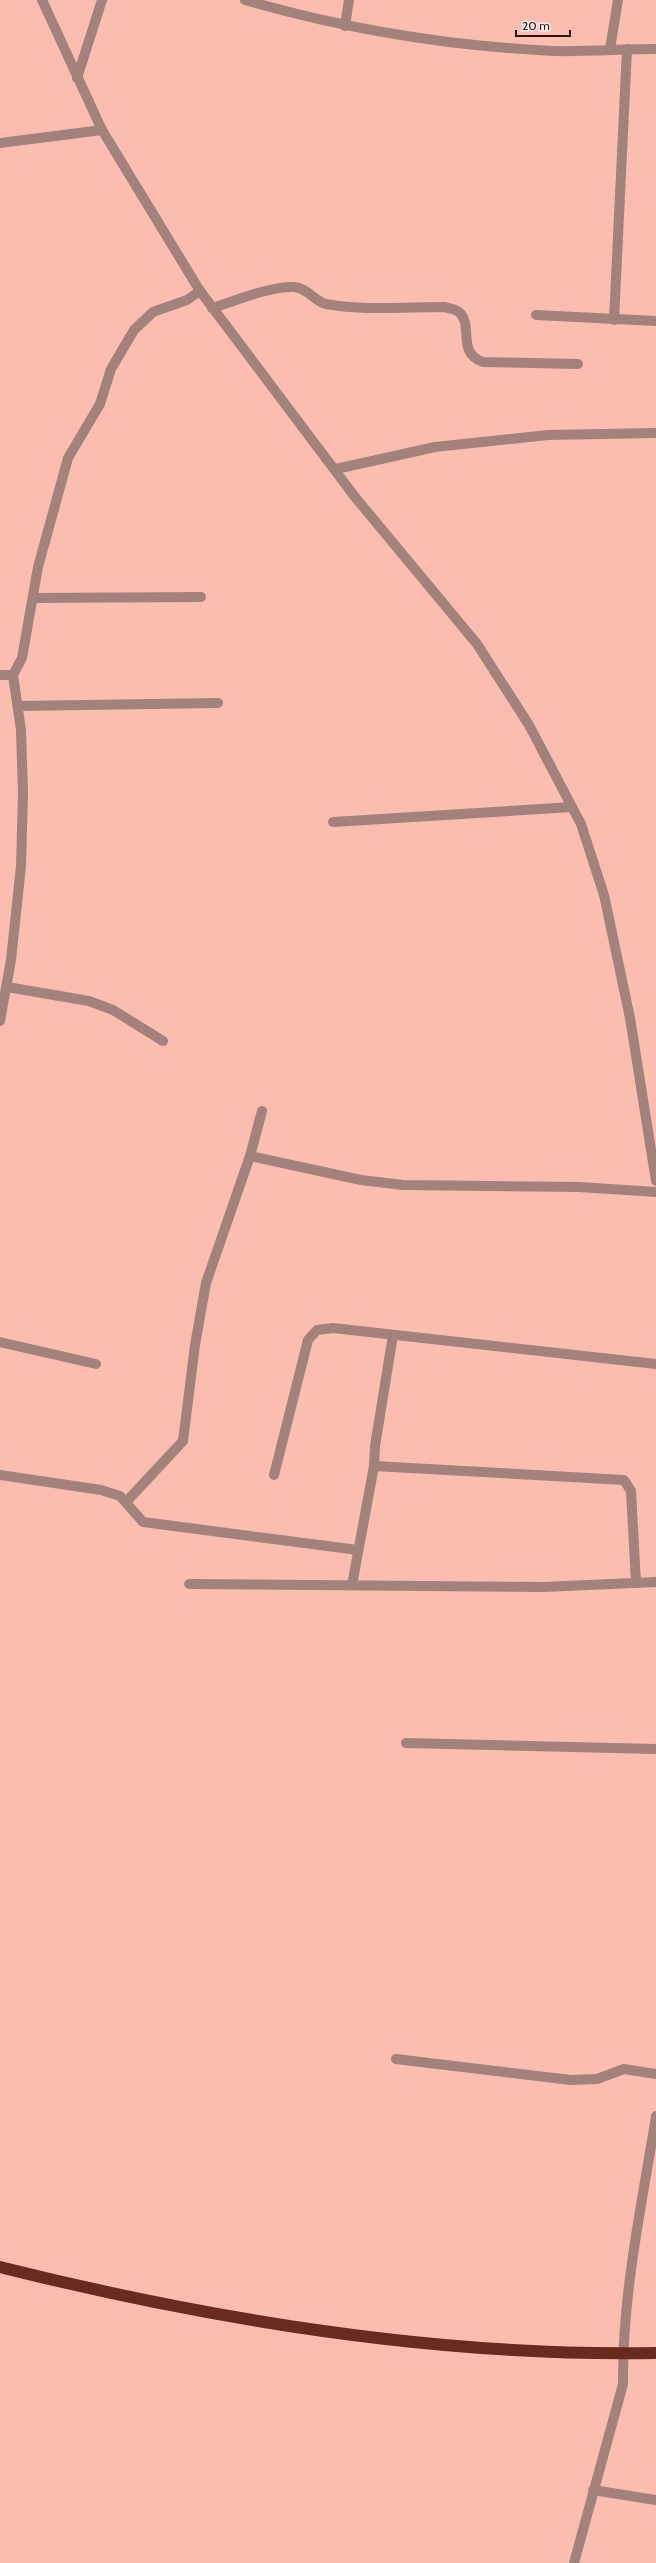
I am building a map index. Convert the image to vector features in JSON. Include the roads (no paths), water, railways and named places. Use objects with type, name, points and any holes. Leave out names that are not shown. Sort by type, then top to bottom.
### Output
[{"type":"highway","points":[[0,2267],[227,2316],[356,2334],[562,2354],[656,2353]]},
{"type":"street","points":[[42,0],[102,130],[200,291],[336,469],[355,497],[476,644],[529,725],[581,824],[604,895],[630,1018],[656,1182]]},
{"type":"street","points":[[77,78],[102,0]]},
{"type":"street","points":[[245,0],[345,26],[436,40],[554,51],[656,49]]},
{"type":"street","points":[[345,26],[349,0]]},
{"type":"street","points":[[610,50],[618,0]]},
{"type":"street","points":[[614,320],[627,49]]},
{"type":"street","points":[[0,143],[102,130]]},
{"type":"street","points":[[212,308],[282,288],[295,287],[305,290],[324,304],[353,306],[444,307],[455,310],[463,317],[466,342],[471,356],[476,360],[483,362],[578,364]]},
{"type":"street","points":[[0,1021],[7,987],[22,844],[24,793],[22,730],[13,675],[22,658],[38,567],[68,458],[100,404],[111,368],[134,330],[153,312],[187,300],[200,291]]},
{"type":"street","points":[[536,315],[656,321]]},
{"type":"street","points":[[336,469],[435,447],[548,435],[656,433]]},
{"type":"street","points":[[33,598],[201,597]]},
{"type":"street","points":[[0,675],[13,675]]},
{"type":"street","points":[[18,706],[218,703]]},
{"type":"street","points":[[334,822],[572,807]]},
{"type":"street","points":[[7,987],[90,1001],[113,1010],[163,1041]]},
{"type":"street","points":[[127,1502],[183,1441],[195,1345],[206,1283],[250,1156],[262,1112]]},
{"type":"street","points":[[250,1156],[361,1180],[402,1185],[579,1187],[656,1192]]},
{"type":"street","points":[[274,1475],[305,1350],[312,1333],[323,1329],[333,1328],[656,1364]]},
{"type":"street","points":[[352,1585],[374,1466],[375,1446],[393,1335]]},
{"type":"street","points":[[0,1342],[96,1364]]},
{"type":"street","points":[[374,1466],[624,1480],[631,1491],[636,1583]]},
{"type":"street","points":[[0,1475],[101,1490],[120,1496],[127,1502],[143,1522],[358,1550]]},
{"type":"street","points":[[189,1584],[543,1587],[656,1582]]},
{"type":"street","points":[[406,1743],[656,1749]]},
{"type":"street","points":[[396,2058],[571,2080],[597,2079],[624,2069],[656,2074]]},
{"type":"street","points":[[574,2563],[622,2384],[622,2354],[633,2258],[656,2116]]},
{"type":"street","points":[[593,2490],[656,2500]]}]
